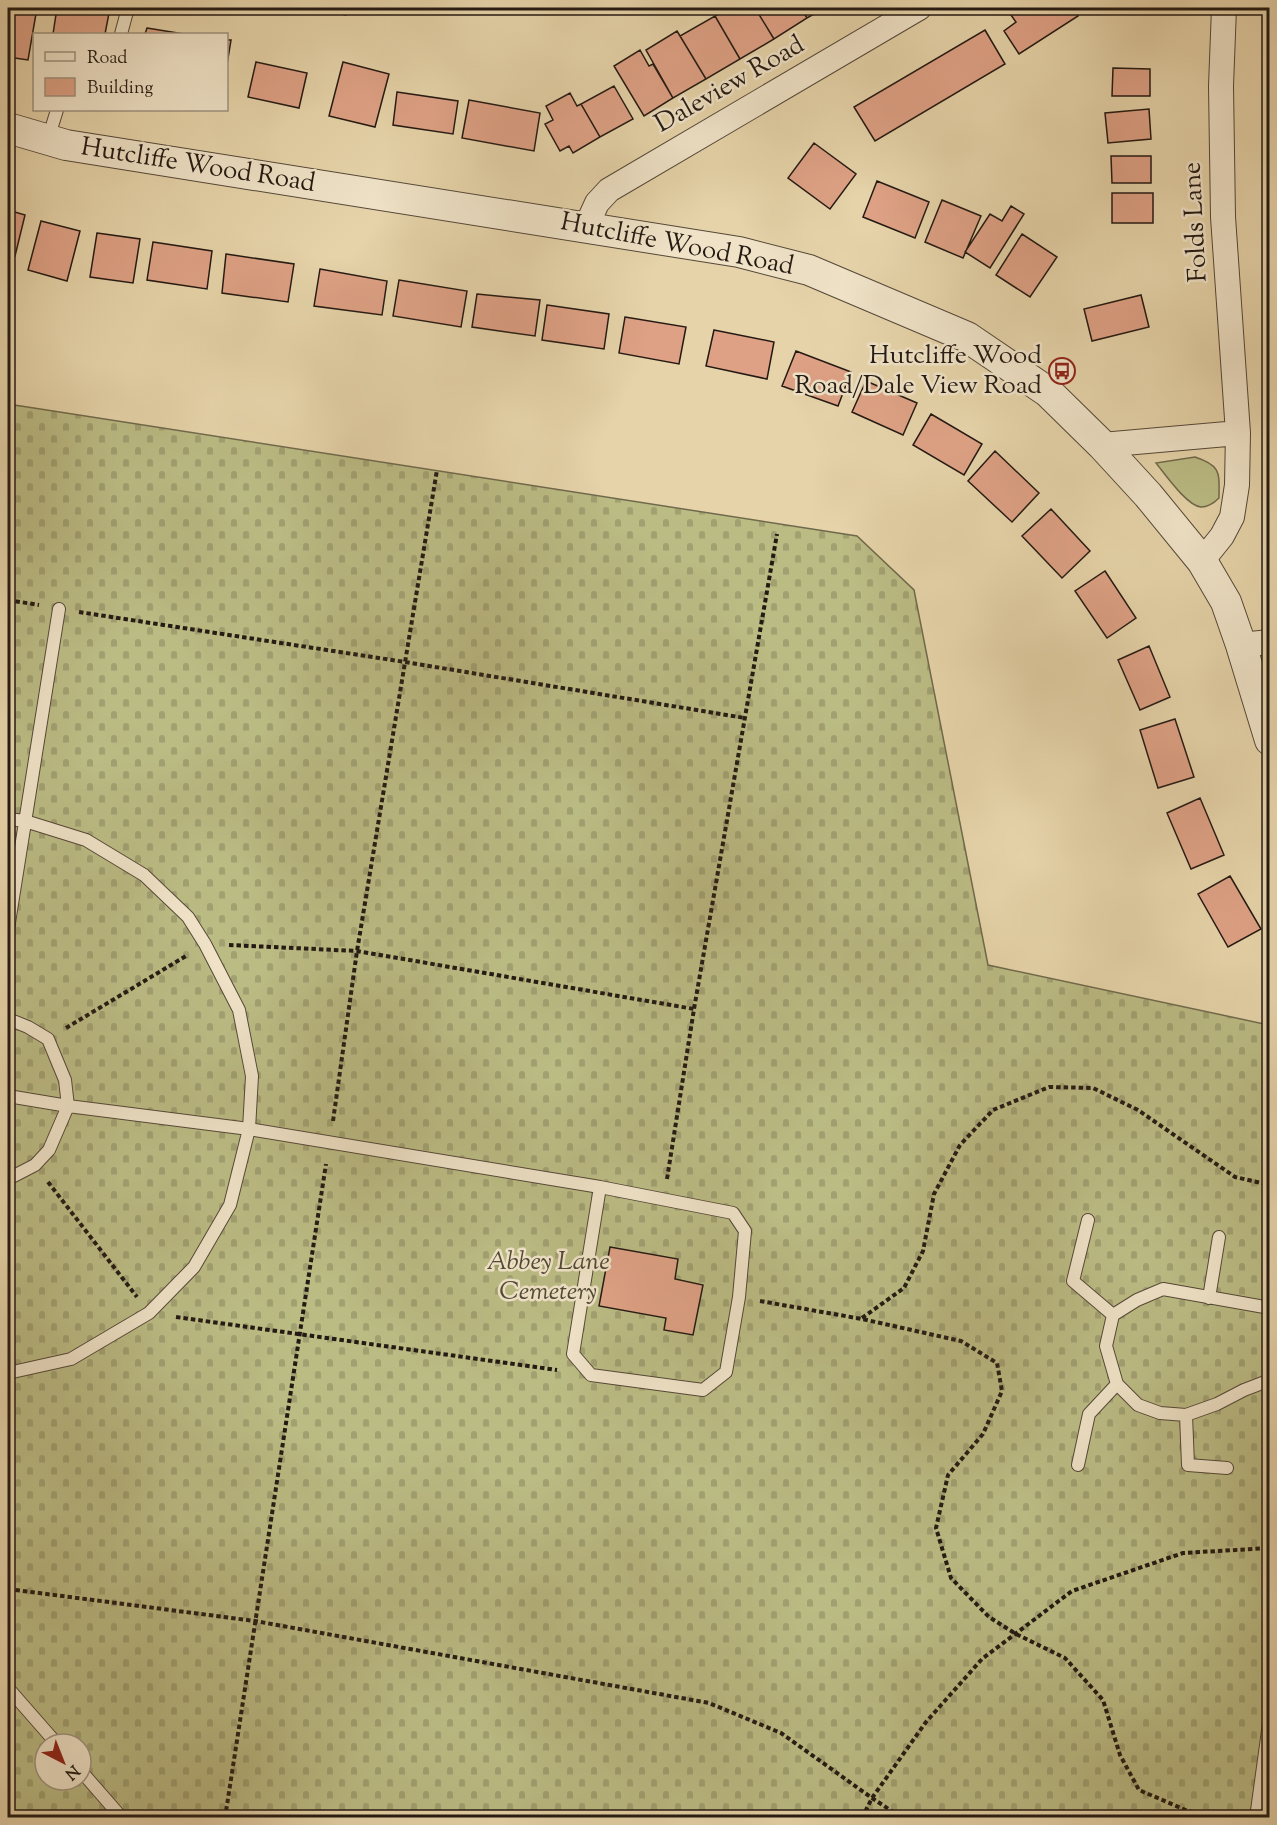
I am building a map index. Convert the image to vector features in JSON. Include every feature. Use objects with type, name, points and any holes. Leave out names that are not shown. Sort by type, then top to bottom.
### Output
[{"type":"street","name":"Daleview Road","points":[[586,227],[597,204],[609,190],[919,8]]},
{"type":"street","name":"Folds Lane","points":[[1202,561],[1222,536],[1232,517],[1237,485],[1238,433],[1223,217],[1221,86],[1224,8]]},
{"type":"street","name":"Hutcliffe Wood Road","points":[[8,128],[66,145],[739,252],[809,270],[966,337],[1048,392],[1102,445],[1148,495],[1202,561],[1226,602],[1255,644],[1269,740]]},
{"type":"street","points":[[1102,445],[1238,433]]},
{"type":"lane","points":[[121,33],[128,8]]},
{"type":"lane","points":[[48,140],[57,111]]},
{"type":"lane","points":[[8,929],[59,609]]},
{"type":"lane","points":[[8,819],[25,821],[86,840],[144,875],[188,917],[205,944],[239,1010],[252,1076],[249,1129],[230,1205],[194,1268],[149,1313],[71,1359],[8,1373]]},
{"type":"lane","points":[[8,1019],[48,1039],[65,1080],[68,1106],[49,1150],[35,1165],[8,1179]]},
{"type":"lane","points":[[8,1096],[249,1129],[600,1187],[733,1213],[745,1231],[739,1297],[726,1372],[703,1390],[591,1375],[573,1354],[600,1187]]},
{"type":"lane","points":[[1088,1220],[1073,1281],[1113,1315]]},
{"type":"lane","points":[[1209,1298],[1219,1237]]},
{"type":"lane","points":[[1269,1308],[1163,1289],[1137,1300],[1113,1315],[1106,1346],[1117,1384],[1138,1405],[1160,1413],[1186,1415],[1217,1404],[1269,1380]]},
{"type":"lane","points":[[1078,1465],[1089,1413],[1117,1384]]},
{"type":"lane","points":[[1186,1415],[1188,1465],[1227,1468]]},
{"type":"lane","points":[[8,1688],[46,1732]]},
{"type":"lane","points":[[1256,1818],[1269,1716]]},
{"type":"lane","points":[[93,1785],[122,1818]]},
{"type":"path","points":[[664,1200],[694,1009],[777,534]]},
{"type":"path","points":[[8,600],[745,718]]},
{"type":"path","points":[[48,1039],[205,944],[357,951],[694,1009]]},
{"type":"path","points":[[862,1319],[904,1288],[923,1251],[934,1194],[960,1145],[993,1110],[1050,1087],[1093,1088],[1138,1110],[1235,1177],[1269,1185]]},
{"type":"path","points":[[35,1165],[149,1313],[591,1375]]},
{"type":"path","points":[[739,1297],[862,1319],[961,1341],[997,1364],[1002,1391],[983,1434],[948,1475],[936,1528],[951,1578],[989,1617],[1016,1634],[1065,1658],[1103,1700],[1120,1755],[1139,1790],[1188,1811],[1229,1818]]},
{"type":"path","points":[[862,1818],[872,1798],[927,1722],[982,1659],[1072,1591],[1183,1553],[1269,1548]]},
{"type":"path","points":[[8,1589],[255,1621],[709,1703],[781,1732],[902,1818]]},
{"type":"green space","name":"Abbey Lane Cemetery","points":[[8,404],[857,536],[914,590],[988,965],[1269,1025],[1269,1817],[8,1817]]},
{"type":"green space","points":[[1195,457],[1214,467],[1219,476],[1219,498],[1201,507],[1189,501],[1156,463]]},
{"type":"building","points":[[8,8],[37,8],[28,60],[8,57]]},
{"type":"building","points":[[57,8],[110,8],[105,33],[53,33]]},
{"type":"building","points":[[304,8],[348,8],[346,15]]},
{"type":"building","points":[[728,8],[755,8],[774,39],[740,59],[715,16]]},
{"type":"building","points":[[755,8],[801,8],[807,18],[774,39]]},
{"type":"building","points":[[801,8],[825,8],[807,18]]},
{"type":"building","points":[[1024,8],[1073,8],[1078,16],[1019,54],[1004,31],[1016,22],[1011,15]]},
{"type":"building","points":[[715,16],[740,59],[706,79],[680,36]]},
{"type":"building","points":[[147,28],[178,33],[145,33]]},
{"type":"building","points":[[985,30],[1005,64],[875,141],[854,107]]},
{"type":"building","points":[[677,31],[706,79],[673,98],[646,50]]},
{"type":"building","points":[[228,40],[231,40],[228,59]]},
{"type":"building","points":[[640,50],[649,66],[653,64],[673,98],[644,116],[614,66]]},
{"type":"building","points":[[256,62],[307,73],[299,108],[248,97]]},
{"type":"building","points":[[343,62],[389,74],[375,127],[329,116]]},
{"type":"building","points":[[1113,68],[1150,69],[1150,96],[1112,96]]},
{"type":"building","points":[[614,86],[633,119],[600,137],[581,104]]},
{"type":"building","points":[[397,92],[458,101],[453,134],[393,125]]},
{"type":"building","points":[[570,93],[577,106],[581,104],[600,137],[573,153],[569,146],[560,151],[545,124],[553,120],[546,106]]},
{"type":"building","points":[[469,100],[540,113],[534,151],[462,138]]},
{"type":"building","points":[[1149,109],[1151,139],[1108,143],[1105,113]]},
{"type":"building","points":[[814,143],[856,174],[830,209],[788,178]]},
{"type":"building","points":[[1111,156],[1151,156],[1151,183],[1112,183]]},
{"type":"building","points":[[877,181],[929,202],[915,238],[863,217]]},
{"type":"building","points":[[1112,193],[1153,193],[1153,223],[1112,223]]},
{"type":"building","points":[[942,200],[981,216],[963,258],[925,242]]},
{"type":"building","points":[[1011,206],[1024,214],[990,268],[965,252],[990,214],[1002,221]]},
{"type":"building","points":[[8,210],[25,215],[15,256],[8,254]]},
{"type":"building","points":[[41,221],[80,231],[67,281],[28,270]]},
{"type":"building","points":[[97,233],[140,239],[133,283],[90,277]]},
{"type":"building","points":[[1022,234],[1057,257],[1030,297],[996,275]]},
{"type":"building","points":[[153,242],[212,251],[207,289],[147,280]]},
{"type":"building","points":[[226,254],[294,264],[288,302],[222,293]]},
{"type":"building","points":[[320,269],[387,281],[382,315],[314,306]]},
{"type":"building","points":[[399,280],[467,291],[461,327],[393,316]]},
{"type":"building","points":[[477,294],[540,300],[535,336],[472,327]]},
{"type":"building","points":[[1141,295],[1149,327],[1092,341],[1084,309]]},
{"type":"building","points":[[547,305],[609,314],[604,349],[542,340]]},
{"type":"building","points":[[625,317],[686,327],[679,364],[619,353]]},
{"type":"building","points":[[714,330],[774,342],[767,379],[706,366]]},
{"type":"building","points":[[796,351],[851,372],[838,406],[782,386]]},
{"type":"building","points":[[866,381],[917,403],[903,435],[852,412]]},
{"type":"building","points":[[931,414],[982,444],[964,475],[913,445]]},
{"type":"building","points":[[995,451],[1039,493],[1012,522],[968,481]]},
{"type":"building","points":[[1051,509],[1090,551],[1062,578],[1022,536]]},
{"type":"building","points":[[1105,571],[1136,618],[1107,638],[1075,591]]},
{"type":"building","points":[[1149,646],[1170,697],[1140,710],[1118,660]]},
{"type":"building","points":[[1175,719],[1194,777],[1158,788],[1140,730]]},
{"type":"building","points":[[1200,798],[1224,855],[1191,869],[1167,813]]},
{"type":"building","points":[[1230,876],[1261,929],[1228,947],[1198,894]]},
{"type":"building","points":[[610,1247],[678,1259],[675,1279],[703,1285],[693,1335],[664,1330],[666,1318],[599,1306]]},
{"type":"place","name":"Hutcliffe Wood Road/Dale View Road","points":[[1062,371]]}]
